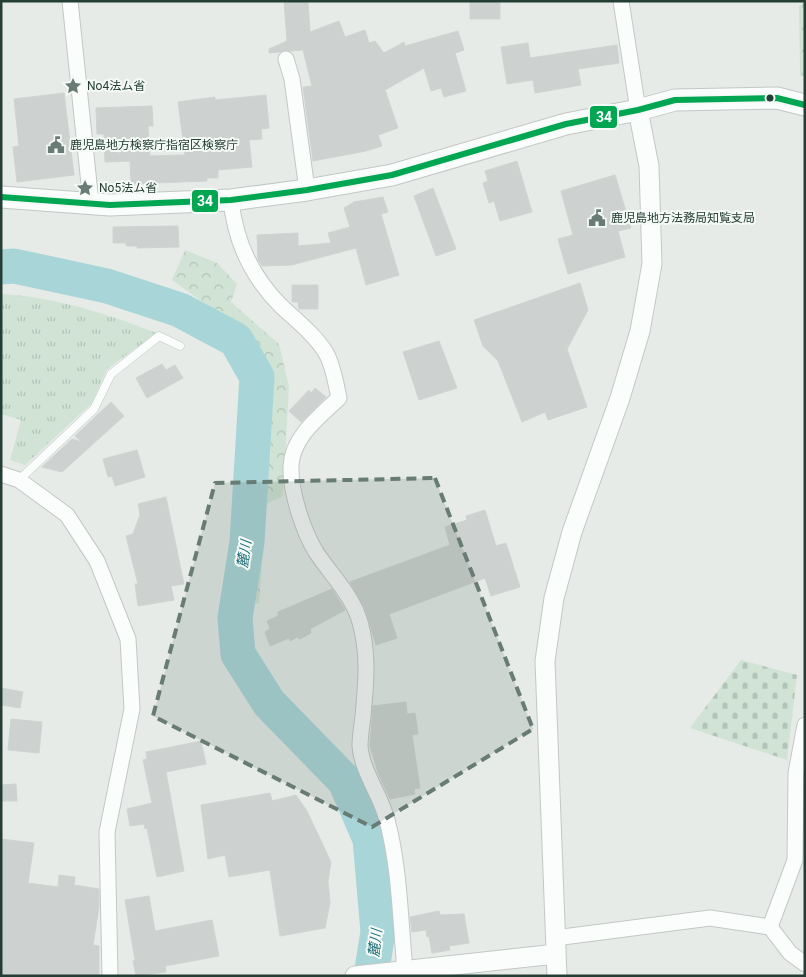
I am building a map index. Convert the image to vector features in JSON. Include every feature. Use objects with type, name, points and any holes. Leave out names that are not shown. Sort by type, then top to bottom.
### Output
[{"type":"main road","points":[[1,197],[110,205],[231,200],[307,190],[392,175],[566,124],[638,110],[675,100],[777,98],[805,105]]},
{"type":"street","points":[[70,1],[91,203]]},
{"type":"street","points":[[557,976],[545,661],[554,598],[572,532],[620,398],[640,331],[652,264],[649,166],[620,1]]},
{"type":"street","points":[[286,59],[292,78],[307,190]]},
{"type":"street","points":[[231,200],[236,233],[263,286],[309,332],[327,354],[340,398],[306,431],[295,445],[290,468],[297,505],[306,533],[316,553],[338,580],[360,620],[367,663],[360,746],[365,764],[387,817],[393,842],[403,974]]},
{"type":"street","points":[[1,474],[20,480],[67,515],[97,561],[128,639],[132,709],[107,832],[110,976]]},
{"type":"street","points":[[770,927],[795,860],[796,773],[805,725]]},
{"type":"street","points":[[355,976],[403,974],[710,918],[770,927],[790,953],[805,964]]},
{"type":"lane","points":[[20,480],[94,409],[111,374],[159,336],[180,346]]},
{"type":"highlighted area","points":[[435,478],[533,729],[372,827],[153,716],[215,483]]},
{"type":"green space","points":[[805,1],[805,76],[800,76],[799,6]]},
{"type":"green space","points":[[185,250],[217,263],[237,284],[231,302],[279,344],[289,387],[283,496],[266,504],[259,604],[251,601],[264,450],[266,373],[248,335],[172,280]]},
{"type":"green space","points":[[1,294],[62,303],[119,319],[157,333],[107,369],[92,403],[25,465],[10,460],[21,420],[1,414]]},
{"type":"green space","points":[[741,660],[797,675],[787,760],[690,728]]},
{"type":"building","points":[[284,1],[308,1],[310,32],[339,21],[345,37],[365,30],[369,43],[375,41],[384,53],[404,42],[405,46],[458,31],[464,50],[455,53],[466,91],[444,97],[441,88],[431,91],[424,68],[385,90],[398,128],[378,135],[382,146],[313,161],[303,87],[312,86],[303,50],[269,53],[269,49],[287,41]]},
{"type":"building","points":[[470,1],[500,1],[500,19],[470,19]]},
{"type":"building","points":[[528,43],[530,58],[617,45],[619,63],[578,69],[581,85],[535,93],[533,80],[507,84],[501,47]]},
{"type":"building","points":[[64,93],[74,175],[17,182],[13,147],[19,146],[14,99]]},
{"type":"building","points":[[266,95],[269,128],[261,129],[262,139],[249,140],[252,167],[218,170],[218,178],[207,178],[207,181],[131,184],[130,161],[105,162],[104,134],[97,134],[96,108],[152,106],[153,126],[148,126],[150,156],[185,155],[178,102],[215,97],[215,100]]},
{"type":"building","points":[[517,161],[532,212],[500,221],[494,201],[489,203],[483,183],[488,181],[485,171]]},
{"type":"building","points":[[615,175],[631,228],[618,231],[625,257],[568,274],[558,239],[573,235],[561,191]]},
{"type":"building","points":[[433,188],[456,249],[436,256],[414,196]]},
{"type":"building","points":[[383,197],[388,212],[381,214],[399,275],[366,285],[356,248],[292,265],[262,266],[258,259],[257,235],[298,233],[298,246],[331,243],[328,233],[350,227],[344,208],[354,202]]},
{"type":"building","points":[[178,226],[179,247],[137,248],[137,246],[126,246],[126,243],[113,243],[113,227]]},
{"type":"building","points":[[580,283],[588,310],[567,349],[587,407],[548,420],[545,412],[522,422],[498,361],[483,346],[474,320]]},
{"type":"building","points":[[292,285],[318,285],[318,309],[299,309],[298,302],[292,302]]},
{"type":"building","points":[[439,341],[457,388],[419,400],[403,352]]},
{"type":"building","points":[[162,364],[166,370],[175,365],[183,378],[147,398],[136,378]]},
{"type":"building","points":[[315,388],[326,397],[301,422],[289,411],[309,390],[311,393]]},
{"type":"building","points":[[111,402],[124,416],[62,472],[42,467],[72,439],[82,442],[75,436]]},
{"type":"building","points":[[137,450],[145,477],[115,486],[112,476],[108,477],[103,459]]},
{"type":"building","points":[[166,497],[184,584],[171,586],[174,600],[138,606],[135,584],[138,584],[126,536],[133,534],[140,515],[138,504]]},
{"type":"building","points":[[485,510],[496,546],[506,543],[520,587],[491,596],[485,578],[389,614],[397,638],[376,645],[365,608],[350,582],[450,545],[445,527],[467,520],[466,516]]},
{"type":"building","points":[[332,589],[345,610],[310,629],[311,633],[300,639],[297,637],[290,641],[289,638],[270,646],[265,632],[270,629],[267,621],[278,616],[278,612]]},
{"type":"building","points":[[1,688],[23,692],[20,708],[1,705]]},
{"type":"building","points":[[406,702],[407,714],[415,713],[418,734],[412,735],[420,788],[414,789],[415,794],[390,799],[378,773],[370,746],[373,706]]},
{"type":"building","points":[[11,719],[42,722],[39,753],[8,750]]},
{"type":"building","points":[[201,741],[206,764],[166,772],[184,871],[157,877],[147,828],[145,829],[144,824],[130,826],[127,809],[152,803],[143,760],[147,759],[146,752]]},
{"type":"building","points":[[16,784],[17,801],[1,801],[1,785]]},
{"type":"building","points":[[270,793],[272,801],[296,795],[307,811],[331,862],[328,881],[330,903],[325,928],[280,936],[270,870],[229,877],[225,855],[208,859],[201,805]]},
{"type":"building","points":[[1,839],[34,843],[28,883],[58,887],[59,875],[75,877],[74,885],[99,889],[99,907],[93,945],[99,946],[99,976],[1,976]]},
{"type":"building","points":[[149,896],[155,931],[212,920],[219,956],[165,966],[166,972],[136,976],[125,900]]},
{"type":"building","points":[[439,911],[440,915],[464,914],[469,943],[449,946],[450,950],[432,953],[426,930],[412,932],[410,917]]},
{"type":"waterway","name":"麓川","points":[[1,267],[14,266],[107,286],[180,310],[236,340],[257,377],[247,542],[235,618],[238,654],[269,703],[345,781],[370,839],[378,932],[371,976]]},
{"type":"transit line","name":"34","points":[[1,197],[110,205],[231,200],[307,190],[392,175],[566,124],[638,110],[675,100],[777,98],[805,105]]},
{"type":"place","name":"No4法ム省","points":[[73,86]]},
{"type":"place","name":"鹿児島地方検察庁指宿区検察庁","points":[[56,145]]},
{"type":"place","name":"No5法ム省","points":[[85,188]]},
{"type":"place","name":"鹿児島地方法務局知覧支局","points":[[597,218]]}]
